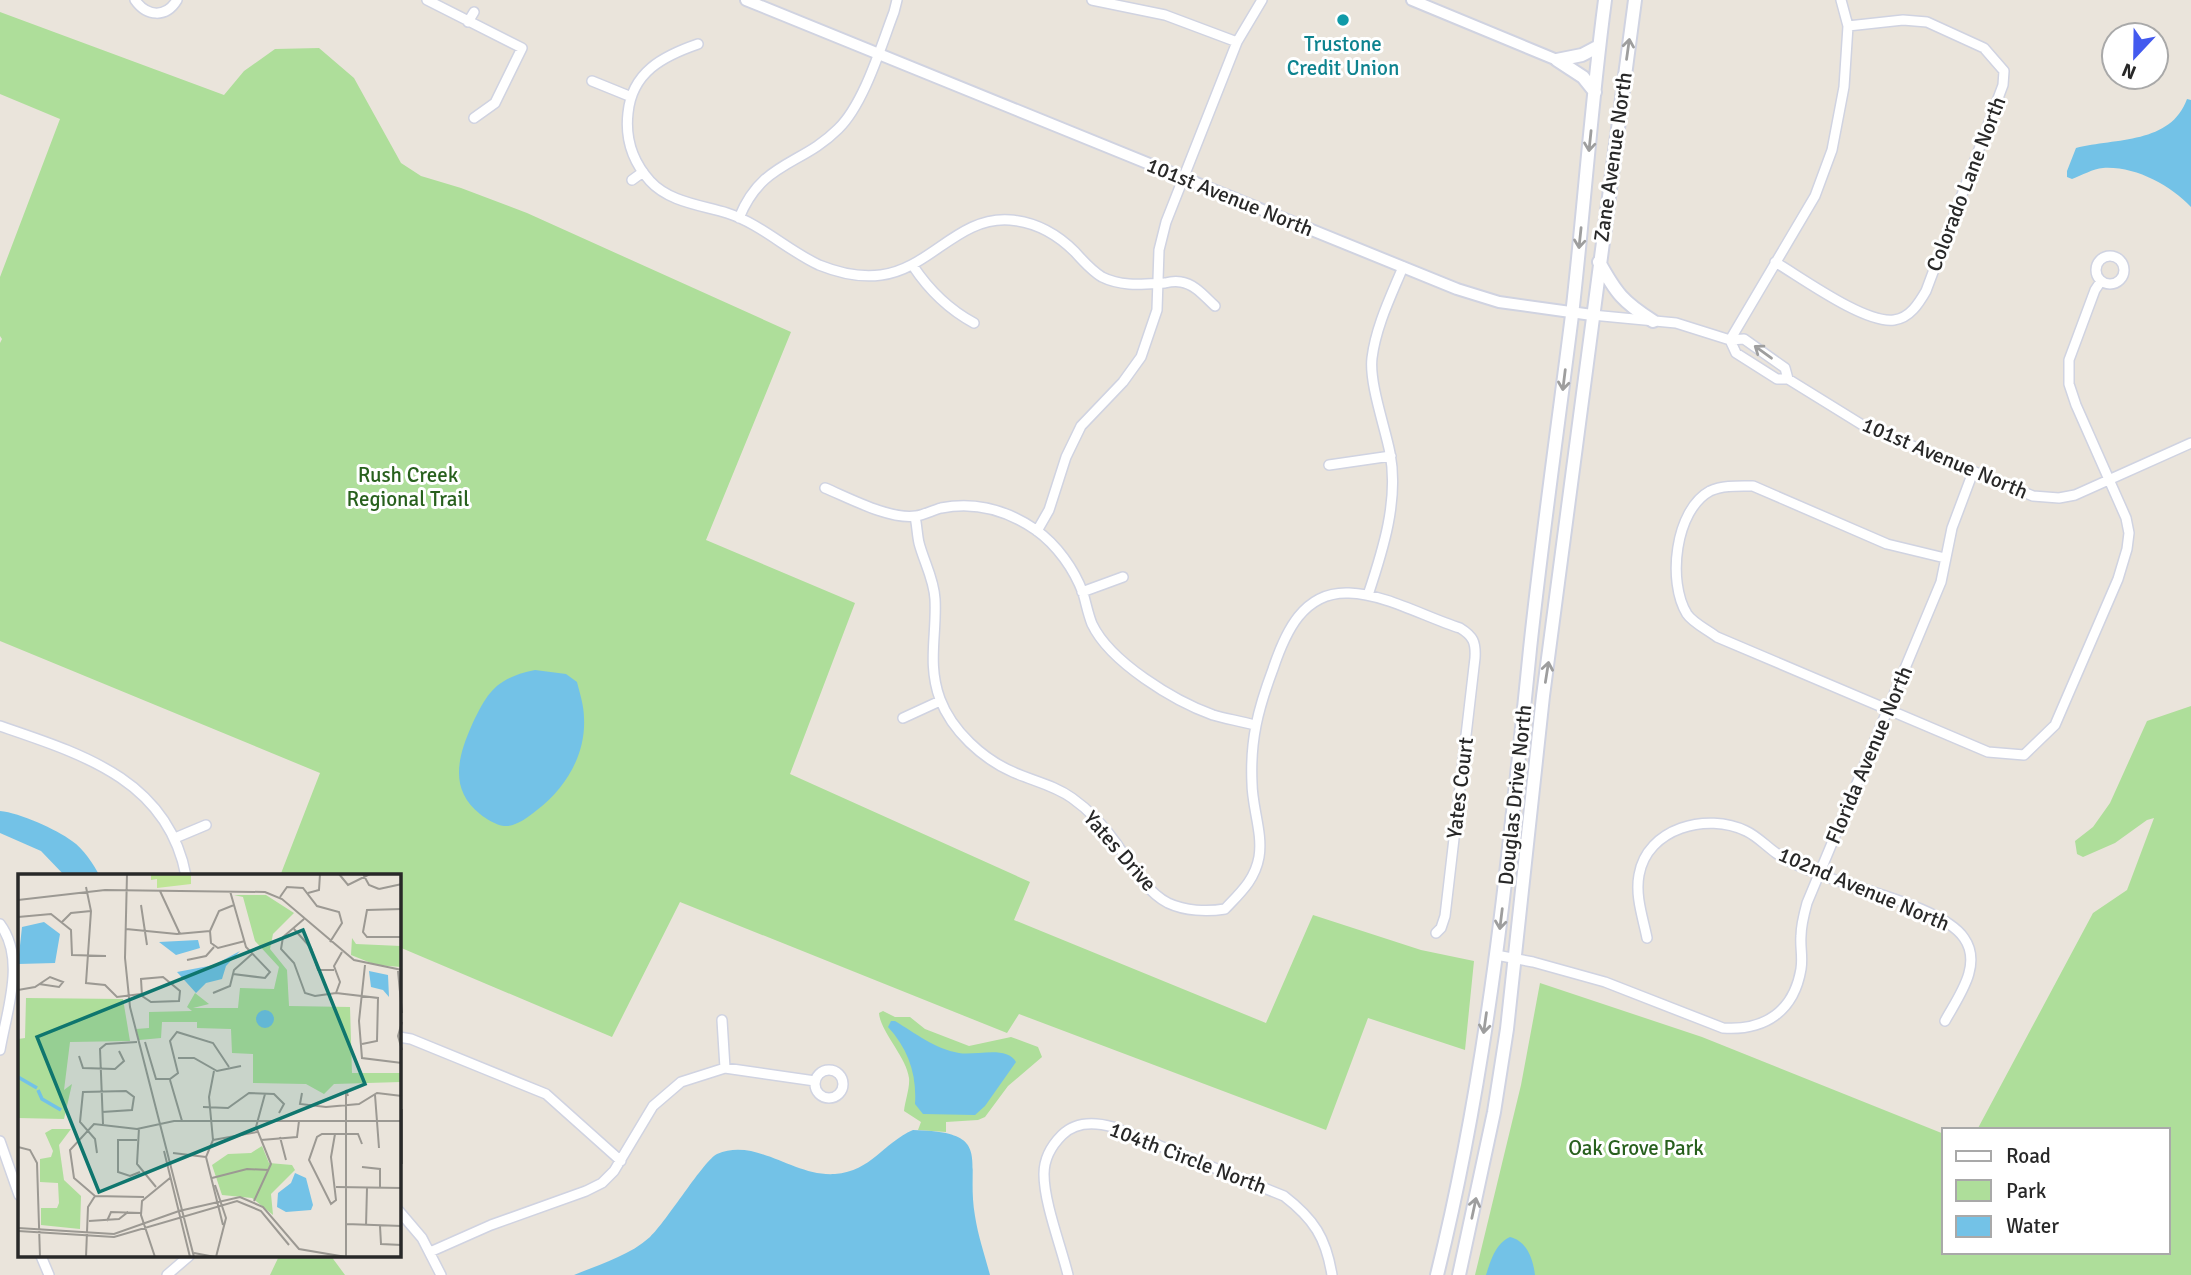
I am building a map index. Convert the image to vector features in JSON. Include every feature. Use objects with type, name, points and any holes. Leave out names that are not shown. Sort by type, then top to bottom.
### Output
[{"type":"main road","name":"Zane Avenue North","points":[[1572,312],[1605,0]]},
{"type":"main road","name":"Zane Avenue North","points":[[1592,315],[1635,0]]},
{"type":"main road","points":[[1558,60],[1583,55],[1599,46]]},
{"type":"main road","points":[[1558,60],[1583,77],[1595,92]]},
{"type":"main road","points":[[1599,262],[1617,294],[1653,321]]},
{"type":"main road","name":"Douglas Drive North","points":[[1437,1275],[1475,1088],[1496,955],[1518,783],[1530,646],[1572,312]]},
{"type":"main road","name":"Douglas Drive North","points":[[1459,1275],[1494,1112],[1507,1029],[1542,708],[1592,315]]},
{"type":"street","points":[[135,0],[140,7],[157,14],[166,12],[177,0]]},
{"type":"street","points":[[427,0],[522,48],[495,103],[474,118]]},
{"type":"street","name":"101st Avenue North","points":[[746,0],[1457,289],[1499,302],[1653,321],[1700,329],[1730,340],[1744,339],[1785,368],[1788,379]]},
{"type":"street","points":[[739,218],[746,200],[771,172],[838,129],[856,106],[897,0]]},
{"type":"street","points":[[1093,0],[1165,15],[1237,42]]},
{"type":"street","points":[[1037,531],[1049,510],[1066,457],[1082,426],[1123,382],[1141,358],[1157,310],[1159,250],[1166,222],[1237,42],[1262,0]]},
{"type":"street","points":[[1412,0],[1558,60]]},
{"type":"street","points":[[1730,340],[1815,196],[1832,150],[1844,87],[1847,26],[1842,0]]},
{"type":"street","points":[[468,22],[474,12]]},
{"type":"street","name":"Colorado Lane North","points":[[1776,262],[1866,316],[1894,320],[1910,312],[1926,291],[2003,85],[2004,71],[1984,48],[1927,22],[1903,20],[1847,26]]},
{"type":"street","points":[[698,44],[670,54],[645,73],[629,96],[626,129],[634,160],[659,189],[674,197],[739,218],[819,265],[849,275],[882,275],[913,266],[959,233],[983,222],[1010,220],[1037,225],[1055,234],[1102,276],[1122,284],[1181,282],[1196,288],[1215,306]]},
{"type":"street","points":[[592,81],[629,96]]},
{"type":"street","points":[[632,180],[643,172]]},
{"type":"street","points":[[913,266],[927,287],[958,314],[974,323]]},
{"type":"street","points":[[1368,595],[1382,553],[1393,494],[1391,456],[1372,360],[1381,318],[1403,267]]},
{"type":"street","points":[[1945,558],[1887,544],[1753,486],[1730,486],[1711,491],[1693,506],[1682,525],[1676,574],[1688,615],[1717,637],[1988,752],[2024,755],[2055,725],[2124,564],[2129,533],[2126,518],[2068,384],[2069,360],[2095,290],[2101,281]]},
{"type":"street","name":"101st Avenue North","points":[[1730,340],[1735,353],[1777,379],[1788,379],[1864,426],[2033,496],[2059,498],[2076,495],[2191,443]]},
{"type":"street","points":[[1329,465],[1391,456]]},
{"type":"street","name":"Florida Avenue North","points":[[1515,959],[1605,982],[1723,1028],[1739,1030],[1757,1025],[1781,1011],[1797,986],[1802,956],[1800,938],[1807,903],[1941,582],[1952,528],[1973,472]]},
{"type":"street","points":[[825,488],[886,512],[915,517],[938,509],[963,505],[989,507],[1037,531],[1057,549],[1082,592],[1092,625],[1112,650],[1141,676],[1212,714],[1254,725]]},
{"type":"street","name":"Yates Drive","points":[[915,517],[919,544],[929,569],[935,598],[933,671],[940,701],[961,733],[987,758],[1013,772],[1050,785],[1092,814],[1150,889],[1167,903],[1187,909],[1225,909],[1250,882],[1256,868],[1260,844],[1252,785],[1254,725],[1286,631],[1297,617],[1313,603],[1328,595],[1368,595],[1460,628],[1474,640]]},
{"type":"street","points":[[1082,592],[1123,577]]},
{"type":"street","name":"Yates Court","points":[[1436,933],[1445,916],[1475,658],[1474,640]]},
{"type":"street","points":[[903,718],[940,701]]},
{"type":"street","points":[[0,726],[117,773],[153,804],[175,838],[186,874]]},
{"type":"street","name":"102nd Avenue North","points":[[1647,938],[1638,895],[1639,875],[1644,858],[1653,845],[1669,833],[1687,825],[1707,822],[1727,824],[1747,831],[1780,855],[1819,874],[1888,896],[1954,926],[1970,949],[1971,963],[1968,978],[1945,1021]]},
{"type":"street","points":[[175,838],[206,825]]},
{"type":"street","points":[[0,924],[7,933],[13,953],[13,975],[0,1049]]},
{"type":"street","points":[[1496,955],[1515,959]]},
{"type":"street","points":[[722,1020],[725,1068]]},
{"type":"street","points":[[401,1037],[535,1088],[554,1100],[621,1161]]},
{"type":"street","points":[[430,1252],[491,1225],[586,1191],[610,1178],[644,1119],[662,1097],[681,1082],[725,1068],[815,1081]]},
{"type":"street","name":"104th Circle North","points":[[1068,1275],[1046,1191],[1044,1172],[1049,1152],[1059,1138],[1076,1126],[1093,1123],[1113,1127],[1284,1196],[1304,1211],[1313,1223],[1327,1251],[1332,1275]]},
{"type":"street","points":[[0,1141],[18,1192]]},
{"type":"street","points":[[401,1214],[430,1252],[441,1275]]},
{"type":"street","points":[[42,1258],[49,1275]]},
{"type":"street","points":[[167,1275],[187,1258]]},
{"type":"green space","name":"Rush Creek Regional Trail","points":[[0,12],[224,95],[244,71],[275,49],[319,48],[354,78],[401,163],[421,176],[527,213],[791,332],[706,540],[855,603],[790,774],[1030,882],[1014,920],[1266,1023],[1313,915],[1421,950],[1474,961],[1465,1050],[1368,1018],[1326,1130],[1019,1014],[1007,1033],[680,902],[612,1037],[401,948],[401,874],[281,874],[320,773],[0,641],[0,277],[60,119],[0,94]]},
{"type":"green space","name":"Oak Grove Park","points":[[2191,706],[2191,1275],[1475,1275],[1521,1085],[1540,983],[1702,1037],[1942,1133],[1942,1254],[2170,1254],[2170,1128],[1978,1128],[2093,913],[2127,890],[2154,818],[2115,843],[2083,857],[2077,854],[2075,841],[2093,827],[2110,803],[2147,721]]},
{"type":"green space","points":[[883,1011],[895,1017],[910,1017],[925,1029],[969,1046],[1011,1037],[1038,1047],[1042,1057],[1008,1086],[985,1117],[946,1122],[946,1132],[918,1130],[921,1122],[904,1111],[909,1078],[904,1062],[880,1020],[879,1013]]},
{"type":"green space","points":[[278,1258],[332,1258],[345,1275],[270,1275]]},
{"type":"water","points":[[2187,99],[2191,100],[2191,207],[2162,184],[2127,170],[2103,168],[2072,179],[2067,177],[2076,148],[2141,137],[2155,132],[2179,114]]},
{"type":"water","points":[[535,670],[566,674],[577,682],[584,714],[584,732],[572,770],[556,792],[530,816],[508,826],[501,825],[480,814],[464,795],[459,774],[462,751],[477,715],[494,688],[511,677]]},
{"type":"water","points":[[0,811],[27,818],[76,844],[99,874],[63,874],[41,851],[0,833]]},
{"type":"water","points":[[891,1021],[950,1051],[966,1054],[998,1052],[1012,1057],[1016,1062],[985,1106],[975,1115],[923,1114],[915,1104],[910,1062],[888,1027]]},
{"type":"water","points":[[913,1130],[956,1136],[966,1143],[971,1152],[975,1216],[990,1275],[574,1275],[642,1244],[666,1218],[703,1167],[717,1154],[746,1150],[804,1170],[835,1174],[859,1168]]},
{"type":"water","points":[[1510,1237],[1525,1247],[1533,1263],[1535,1275],[1486,1275],[1497,1248]]},
{"type":"place","name":"Trustone Credit Union","points":[[1343,20]]}]
